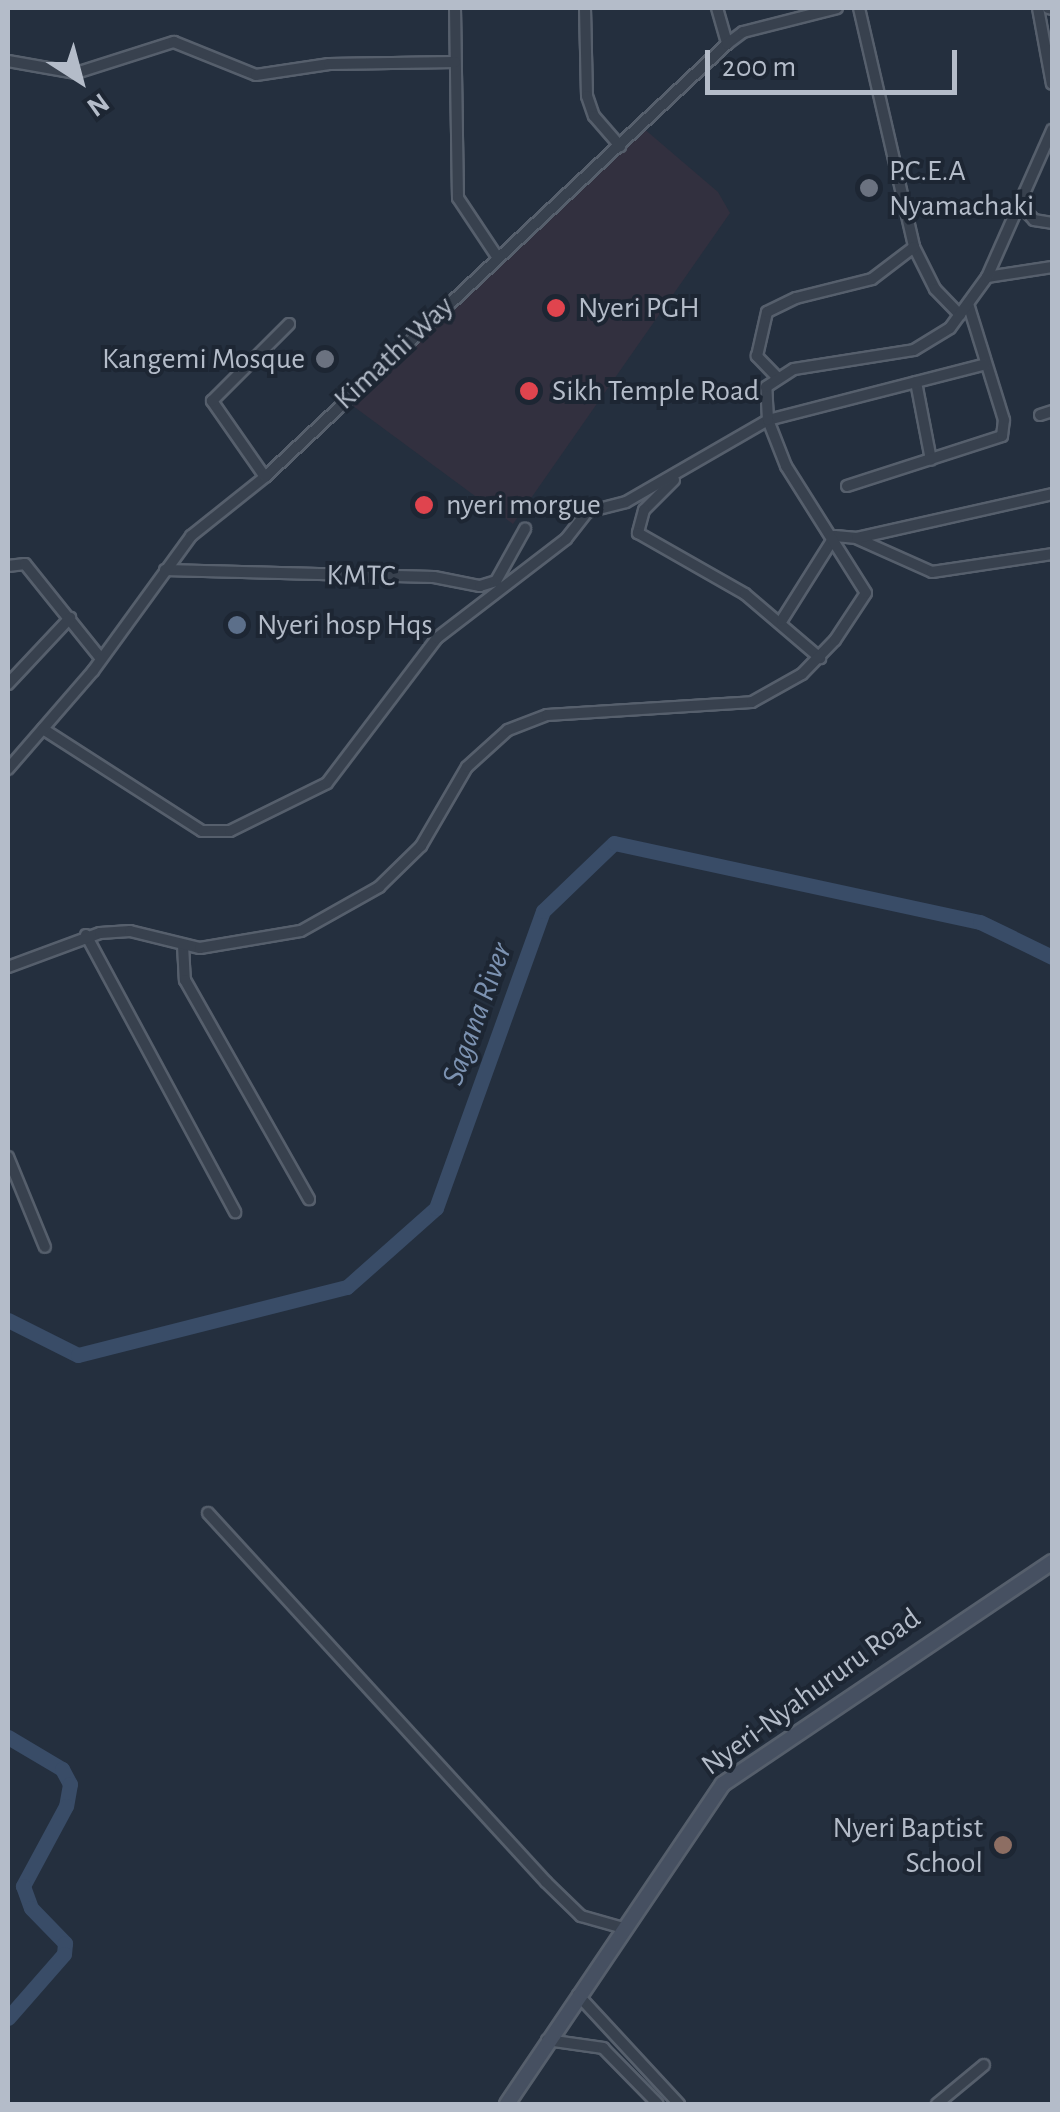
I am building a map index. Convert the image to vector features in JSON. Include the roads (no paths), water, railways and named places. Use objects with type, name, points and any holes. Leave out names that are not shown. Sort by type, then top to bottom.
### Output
[{"type":"main road","name":"Nyeri-Nyahururu Road","points":[[507,2104],[709,1799],[738,1770],[1052,1562]]},
{"type":"street","points":[[455,8],[458,198],[498,258]]},
{"type":"street","points":[[585,8],[586,96],[598,123],[620,146]]},
{"type":"street","points":[[717,8],[726,44]]},
{"type":"street","name":"Kimathi Way","points":[[8,769],[102,659],[190,536],[265,478],[726,44],[743,32],[837,8]]},
{"type":"street","points":[[859,8],[914,246],[935,289],[960,315]]},
{"type":"street","points":[[1038,8],[1052,84]]},
{"type":"street","points":[[8,62],[76,73],[174,42],[256,75],[329,64],[455,62]]},
{"type":"street","points":[[8,968],[86,935],[130,930],[183,945],[285,936],[380,887],[422,846],[468,767],[508,730],[547,715],[752,702],[775,694],[820,658],[866,593],[835,536],[798,489],[763,399],[776,376],[927,345],[960,315],[986,277],[1052,130]]},
{"type":"street","points":[[1021,206],[1034,220],[1052,222]]},
{"type":"street","points":[[776,376],[757,356],[768,312],[796,298],[872,279],[914,246]]},
{"type":"street","points":[[986,277],[1052,267]]},
{"type":"street","points":[[847,486],[1002,436],[1004,420],[968,304]]},
{"type":"street","points":[[265,478],[212,401],[290,324]]},
{"type":"street","points":[[42,729],[202,831],[230,830],[327,783],[437,638],[566,539],[587,512],[626,502],[768,420],[986,364]]},
{"type":"street","points":[[916,382],[931,460]]},
{"type":"street","points":[[1040,415],[1052,411]]},
{"type":"street","points":[[685,469],[644,510],[638,533],[782,620],[820,658]]},
{"type":"street","points":[[835,536],[857,538],[1052,494]]},
{"type":"street","name":"KMTC","points":[[165,570],[434,577],[480,586],[496,581],[525,529]]},
{"type":"street","points":[[782,620],[835,536]]},
{"type":"street","points":[[857,538],[932,572],[1052,554]]},
{"type":"street","points":[[8,566],[26,564],[102,659]]},
{"type":"street","points":[[8,684],[70,618]]},
{"type":"street","points":[[86,935],[235,1212]]},
{"type":"street","points":[[183,945],[185,980],[309,1199]]},
{"type":"street","points":[[8,1157],[45,1247]]},
{"type":"street","points":[[208,1514],[580,1916],[623,1928]]},
{"type":"street","points":[[577,1994],[680,2104]]},
{"type":"street","points":[[546,2040],[603,2048],[658,2104]]},
{"type":"street","points":[[937,2104],[984,2065]]},
{"type":"waterway","name":"Sagana River","points":[[8,1320],[78,1355],[347,1287],[436,1208],[543,911],[614,843],[980,922],[1052,957]]},
{"type":"waterway","name":"Sagana River","points":[[8,1737],[62,1769],[70,1784],[66,1806],[23,1886],[31,1908],[65,1943],[64,1954],[8,2018]]},
{"type":"place","name":"P.C.E.A Nyamachaki","points":[[869,188]]},
{"type":"place","name":"Nyeri PGH","points":[[556,308]]},
{"type":"place","name":"Kangemi Mosque","points":[[325,359]]},
{"type":"place","name":"Sikh Temple Road","points":[[529,391]]},
{"type":"place","name":"nyeri morgue","points":[[424,505]]},
{"type":"place","name":"Nyeri hosp Hqs","points":[[237,625]]},
{"type":"place","name":"Nyeri Baptist School","points":[[1003,1845]]}]
